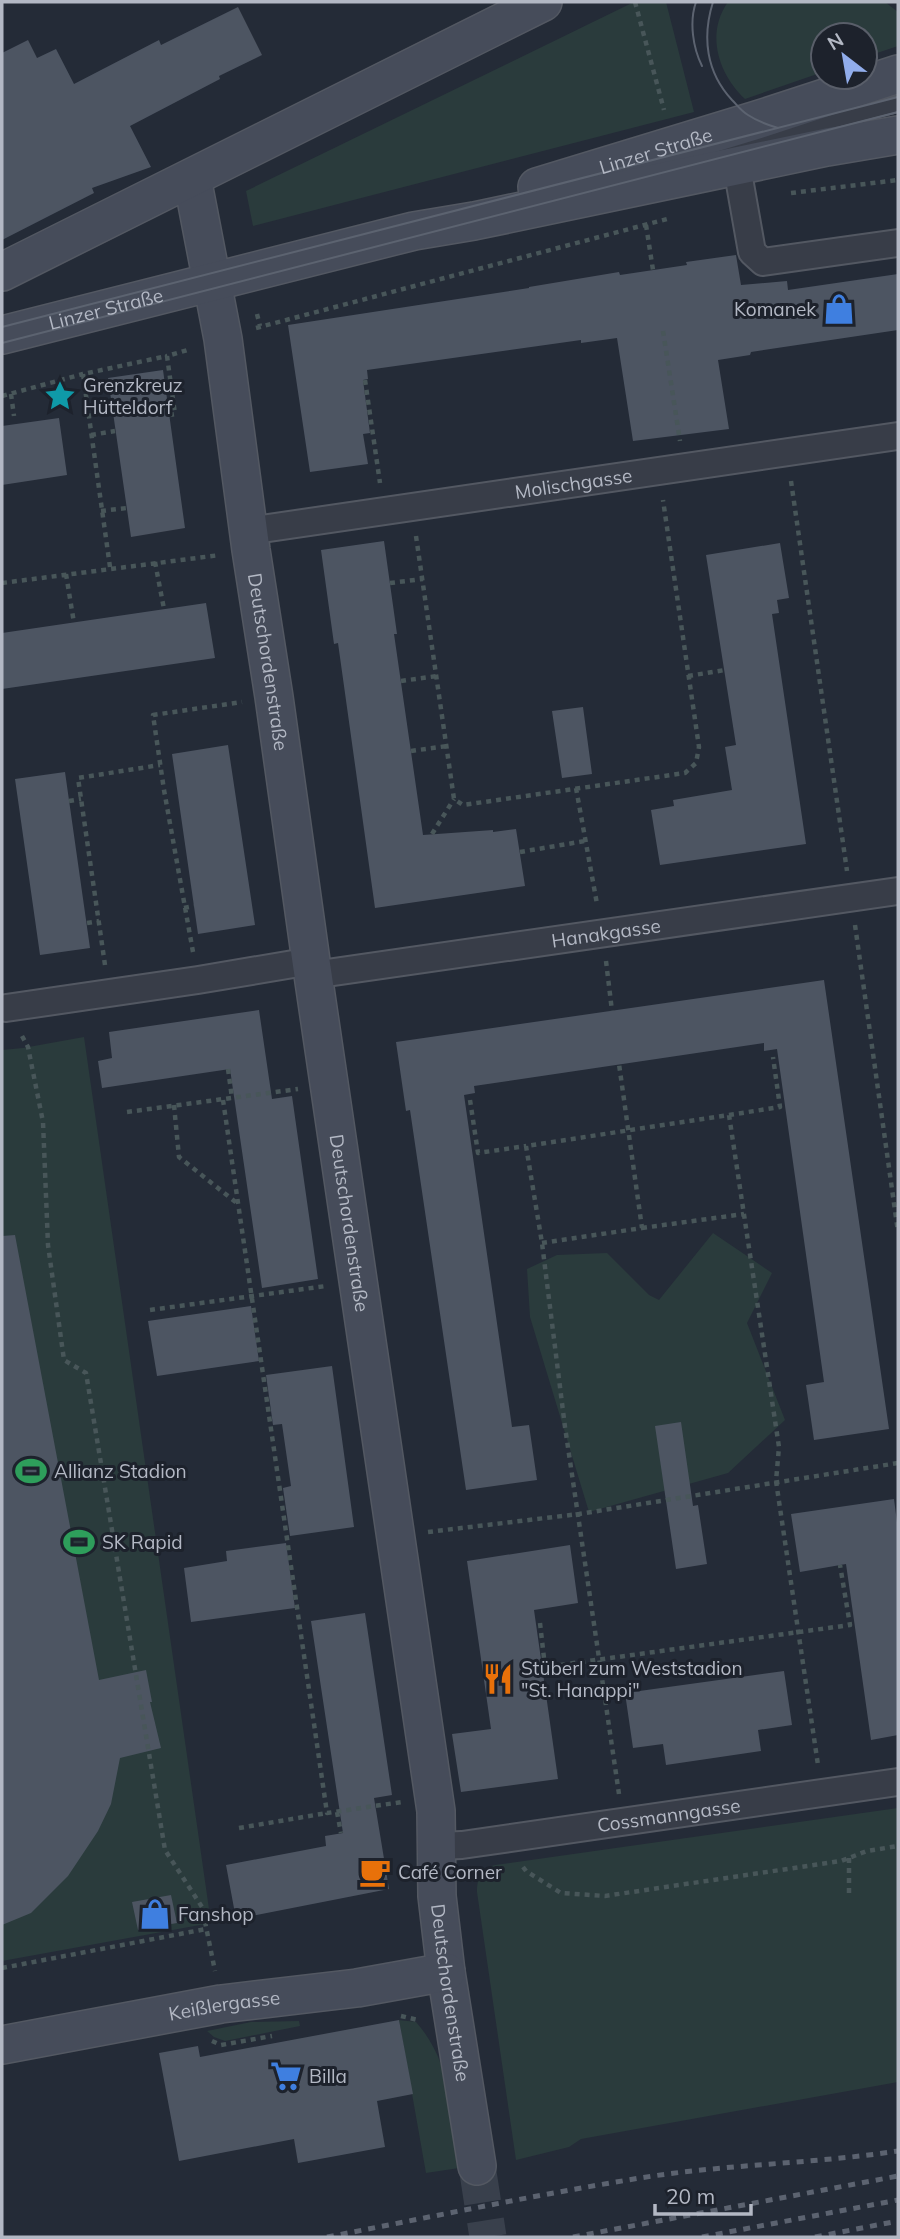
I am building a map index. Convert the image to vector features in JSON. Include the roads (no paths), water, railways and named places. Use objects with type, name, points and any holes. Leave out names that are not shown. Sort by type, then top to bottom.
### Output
[{"type":"street","points":[[2,272],[543,2]]},
{"type":"street","name":"Linzer Straße","points":[[414,231],[471,207],[898,74]]},
{"type":"street","name":"Linzer Straße","points":[[2,335],[414,231],[740,183],[862,140],[898,135]]},
{"type":"street","name":"Deutschordenstraße","points":[[192,178],[223,339],[250,541],[436,1811],[437,1896],[446,1972],[477,2166]]},
{"type":"street","points":[[740,183],[752,252],[763,262],[898,243]]},
{"type":"street","name":"Molischgasse","points":[[250,541],[384,511],[898,436]]},
{"type":"street","name":"Hanakgasse","points":[[6,1008],[198,980],[602,933],[898,891]]},
{"type":"street","name":"Cossmanngasse","points":[[438,1846],[462,1845],[898,1782]]},
{"type":"street","name":"Keißlergasse","points":[[2,2046],[221,2004],[357,1988],[446,1972]]},
{"type":"lane","points":[[694,157],[898,104]]},
{"type":"lane","points":[[414,231],[645,169]]},
{"type":"tunnel","points":[[477,2166],[488,2237]]},
{"type":"tram line","points":[[696,2],[693,35],[702,66]]},
{"type":"tram line","points":[[713,2],[707,41],[717,78],[743,112],[778,128]]},
{"type":"tram line","points":[[2,327],[898,97]]},
{"type":"tram line","points":[[2,343],[898,112]]},
{"type":"railway","points":[[327,2237],[640,2178],[898,2151]]},
{"type":"railway","points":[[573,2237],[898,2176]]},
{"type":"railway","points":[[702,2237],[898,2200]]},
{"type":"railway","points":[[815,2237],[898,2221]]},
{"type":"place","name":"Komanek","points":[[839,309]]},
{"type":"place","name":"Grenzkreuz Hütteldorf","points":[[60,396]]},
{"type":"place","name":"Allianz Stadion","points":[[31,1471]]},
{"type":"place","name":"SK Rapid","points":[[79,1542]]},
{"type":"place","name":"Stüberl zum Weststadion \"St. Hanappi\"","points":[[498,1679]]},
{"type":"place","name":"Café Corner","points":[[375,1872]]},
{"type":"place","name":"Fanshop","points":[[155,1914]]},
{"type":"place","name":"Billa","points":[[286,2076]]}]
